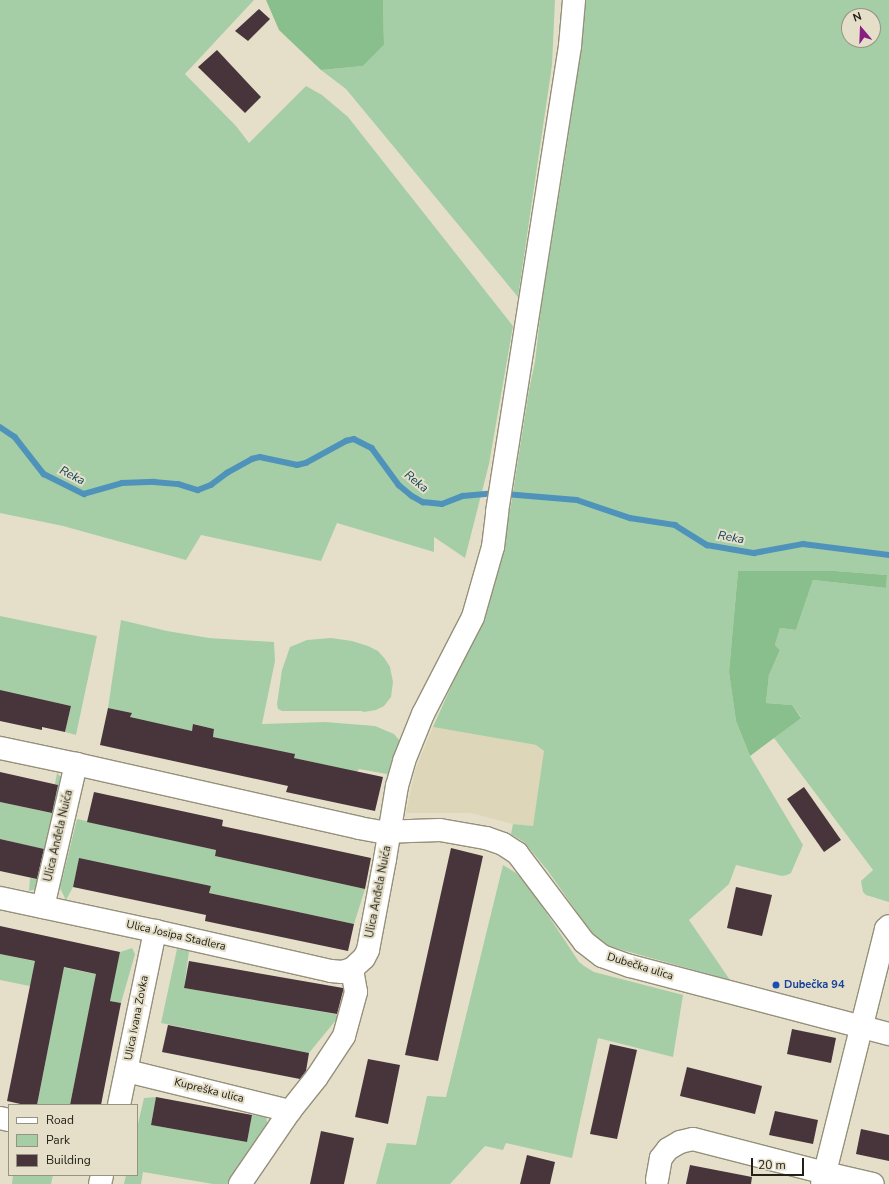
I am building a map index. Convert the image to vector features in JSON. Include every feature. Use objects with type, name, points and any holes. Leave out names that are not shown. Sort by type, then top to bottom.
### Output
[{"type":"street","points":[[390,832],[397,786],[416,727],[473,617],[493,547],[497,512],[570,46],[574,0]]},
{"type":"street","name":"Ulica Anđela Nuića","points":[[0,748],[359,828],[390,832],[368,950],[359,964],[352,969]]},
{"type":"street","name":"Ulica Anđela Nuića","points":[[43,907],[76,764]]},
{"type":"street","name":"Dubečka ulica","points":[[390,832],[440,830],[486,838],[504,844],[517,853],[526,864],[584,942],[602,956],[630,966],[889,1034]]},
{"type":"street","name":"Ulica Josipa Stadlera","points":[[0,898],[155,931],[330,971],[342,972],[352,969]]},
{"type":"street","points":[[823,1179],[886,929],[889,926]]},
{"type":"street","name":"Ulica Ivana Zovka","points":[[119,1104],[155,931]]},
{"type":"street","points":[[240,1184],[290,1111],[317,1077],[344,1036],[356,992],[352,969]]},
{"type":"street","name":"Kupreška ulica","points":[[127,1071],[290,1111]]},
{"type":"street","points":[[656,1180],[661,1158],[668,1149],[680,1142],[693,1139],[823,1179],[873,1184]]},
{"type":"shaded area","points":[[433,727],[536,745],[545,752],[533,826],[513,824],[471,813],[406,813],[415,770]]},
{"type":"green space","points":[[0,0],[254,0],[185,74],[236,126],[249,143],[306,86],[322,95],[348,117],[513,326],[489,464],[465,558],[434,537],[434,552],[337,523],[321,561],[201,535],[186,560],[63,526],[0,513]]},
{"type":"green space","points":[[266,0],[383,0],[384,45],[363,66],[321,70],[279,30]]},
{"type":"green space","points":[[383,0],[555,0],[552,65],[518,297],[346,89],[321,70],[363,66],[384,45]]},
{"type":"green space","points":[[583,0],[889,0],[889,902],[866,895],[863,892],[861,881],[873,870],[774,738],[801,717],[792,705],[766,703],[769,675],[780,650],[775,645],[780,628],[796,630],[813,580],[886,588],[887,575],[835,571],[738,571],[729,672],[736,721],[750,756],[803,845],[791,873],[787,875],[782,876],[736,865],[729,884],[689,920],[730,980],[608,946],[593,935],[548,871],[524,842],[511,834],[513,824],[533,826],[544,751],[536,745],[433,727],[484,613],[497,571],[511,505],[529,390],[535,362],[541,309],[568,139]]},
{"type":"green space","points":[[738,571],[835,571],[887,575],[886,588],[813,580],[796,630],[780,628],[775,645],[780,650],[769,675],[766,703],[792,705],[801,718],[750,756],[736,721],[729,672]]},
{"type":"green space","points":[[0,616],[97,636],[76,735],[65,732],[71,706],[0,691]]},
{"type":"green space","points":[[121,620],[167,631],[209,638],[274,642],[275,661],[262,724],[325,722],[375,726],[394,734],[400,741],[392,775],[359,769],[357,772],[294,758],[294,754],[213,737],[214,729],[194,724],[192,731],[130,718],[131,713],[108,708]]},
{"type":"green space","points":[[331,638],[352,641],[378,651],[390,667],[393,682],[391,697],[384,706],[376,710],[364,712],[282,711],[278,709],[277,704],[282,670],[290,647],[307,640]]},
{"type":"green space","points":[[57,773],[62,778],[40,886],[29,891],[30,878],[38,879],[45,850],[0,839],[0,802],[51,813],[58,785],[55,784]]},
{"type":"green space","points":[[77,819],[216,850],[215,856],[365,889],[354,924],[209,893],[211,886],[79,859],[73,887],[66,900],[60,888]]},
{"type":"green space","points":[[503,865],[516,873],[528,885],[579,962],[584,966],[594,972],[683,995],[673,1057],[598,1038],[572,1158],[506,1143],[503,1150],[485,1146],[450,1184],[376,1184],[387,1143],[416,1145],[427,1096],[446,1097]]},
{"type":"green space","points":[[132,948],[135,954],[121,1003],[92,997],[70,1104],[37,1104],[59,992],[0,980],[0,954],[114,978],[120,952]]},
{"type":"green space","points":[[177,949],[189,951],[184,988],[340,1015],[309,1053],[161,1023]]},
{"type":"green space","points":[[156,1097],[151,1125],[247,1142],[252,1115],[266,1116],[268,1128],[231,1184],[213,1184],[143,1172],[141,1184],[124,1184],[126,1176],[138,1176],[138,1124],[144,1098]]},
{"type":"green space","points":[[13,1176],[53,1176],[51,1184],[12,1184]]},
{"type":"building","points":[[259,9],[270,19],[248,41],[235,31]]},
{"type":"building","points":[[217,50],[261,97],[245,113],[198,67]]},
{"type":"building","points":[[0,690],[71,706],[65,732],[42,727],[42,730],[0,721]]},
{"type":"building","points":[[108,708],[132,713],[130,717],[192,731],[193,724],[214,729],[213,737],[295,754],[294,758],[383,777],[375,811],[286,792],[288,786],[100,745]]},
{"type":"building","points":[[0,772],[58,785],[52,813],[0,802]]},
{"type":"building","points":[[804,787],[841,840],[824,852],[787,799]]},
{"type":"building","points":[[94,792],[223,820],[222,826],[371,858],[365,889],[215,856],[216,850],[87,822]]},
{"type":"building","points":[[0,839],[44,849],[37,879],[0,871]]},
{"type":"building","points":[[451,848],[483,856],[438,1061],[405,1055]]},
{"type":"building","points":[[79,858],[211,886],[209,893],[354,924],[348,951],[205,921],[206,915],[73,887]]},
{"type":"building","points":[[736,887],[772,895],[762,936],[727,928]]},
{"type":"building","points":[[0,926],[120,952],[110,1001],[121,1003],[101,1104],[70,1104],[96,974],[64,967],[37,1104],[20,1104],[7,1101],[35,961],[0,954]]},
{"type":"building","points":[[189,961],[343,988],[337,1014],[184,988]]},
{"type":"building","points":[[168,1025],[309,1053],[306,1071],[300,1079],[162,1052]]},
{"type":"building","points":[[792,1029],[836,1038],[831,1063],[787,1054]]},
{"type":"building","points":[[610,1044],[637,1050],[617,1139],[590,1134]]},
{"type":"building","points":[[368,1059],[400,1065],[388,1124],[355,1117]]},
{"type":"building","points":[[687,1067],[762,1086],[755,1114],[680,1096]]},
{"type":"building","points":[[156,1097],[252,1115],[247,1142],[151,1125]]},
{"type":"building","points":[[775,1111],[818,1120],[813,1144],[769,1135]]},
{"type":"building","points":[[861,1129],[889,1135],[889,1161],[856,1154]]},
{"type":"building","points":[[321,1131],[354,1138],[344,1184],[310,1184]]},
{"type":"building","points":[[527,1155],[555,1162],[550,1184],[520,1184]]},
{"type":"building","points":[[690,1165],[752,1177],[751,1184],[686,1184]]},
{"type":"waterway","name":"Reka","points":[[0,427],[15,437],[44,474],[84,494],[122,483],[154,482],[178,484],[198,490],[211,485],[227,473],[252,459],[260,457],[297,465],[306,463],[346,441],[354,439],[372,448],[399,485],[412,496],[423,502],[442,504],[463,496],[496,493]]},
{"type":"waterway","name":"Reka","points":[[504,494],[577,500],[630,518],[675,525],[707,545],[754,553],[803,544],[889,555]]},
{"type":"place","name":"Dubečka 94","points":[[776,985]]}]
